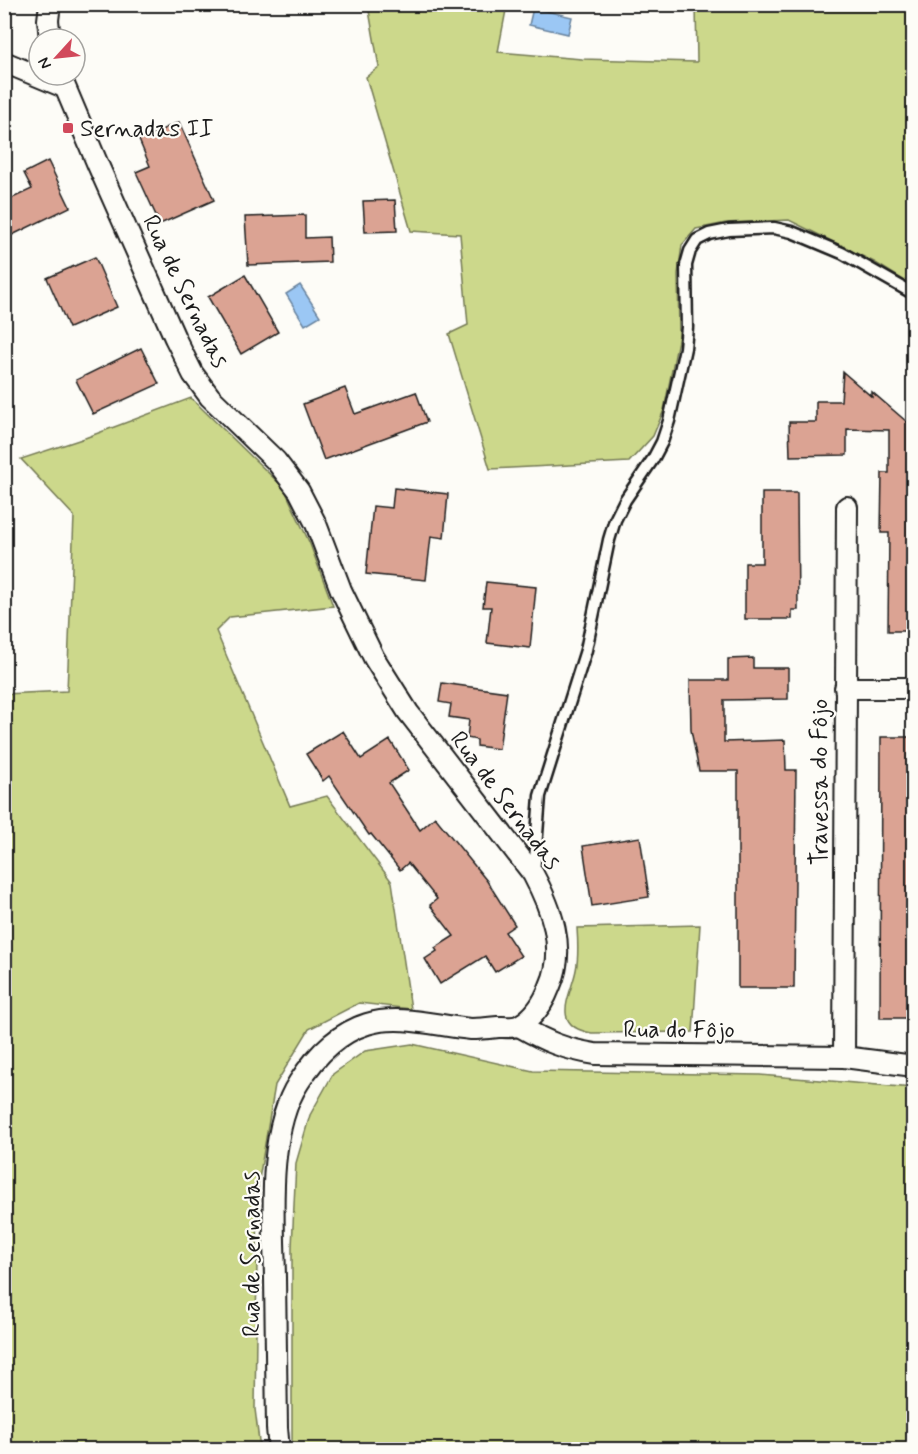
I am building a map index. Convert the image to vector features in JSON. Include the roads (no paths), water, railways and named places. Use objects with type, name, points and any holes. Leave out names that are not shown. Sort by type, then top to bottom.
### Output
[{"type":"street","points":[[49,27],[50,4]]},
{"type":"street","points":[[4,62],[27,70]]},
{"type":"street","name":"Rua de Sernadas","points":[[65,87],[193,374],[210,397],[276,461],[299,491],[316,524],[341,590],[380,667],[422,730],[534,874],[556,927],[558,951],[552,983],[540,1008],[519,1026],[473,1029],[404,1020],[368,1024],[343,1035],[320,1053],[298,1083],[285,1114],[277,1150],[272,1196],[279,1449]]},
{"type":"street","name":"Travessa do Fôjo","points":[[844,1057],[846,507]]},
{"type":"street","points":[[845,688],[914,688]]},
{"type":"street","name":"Rua do Fôjo","points":[[519,1026],[545,1041],[567,1049],[595,1054],[844,1057],[914,1066]]},
{"type":"lane","points":[[534,874],[540,796],[586,650],[609,540],[615,520],[625,500],[653,459],[669,421],[685,348],[686,265],[690,250],[697,240],[709,234],[729,230],[774,228],[792,232],[842,254],[914,294]]},
{"type":"water","points":[[533,8],[572,17],[568,34],[529,25]]},
{"type":"water","points":[[300,285],[320,316],[305,325],[286,294]]},
{"type":"place","name":"Sernadas II","points":[[68,128]]}]
